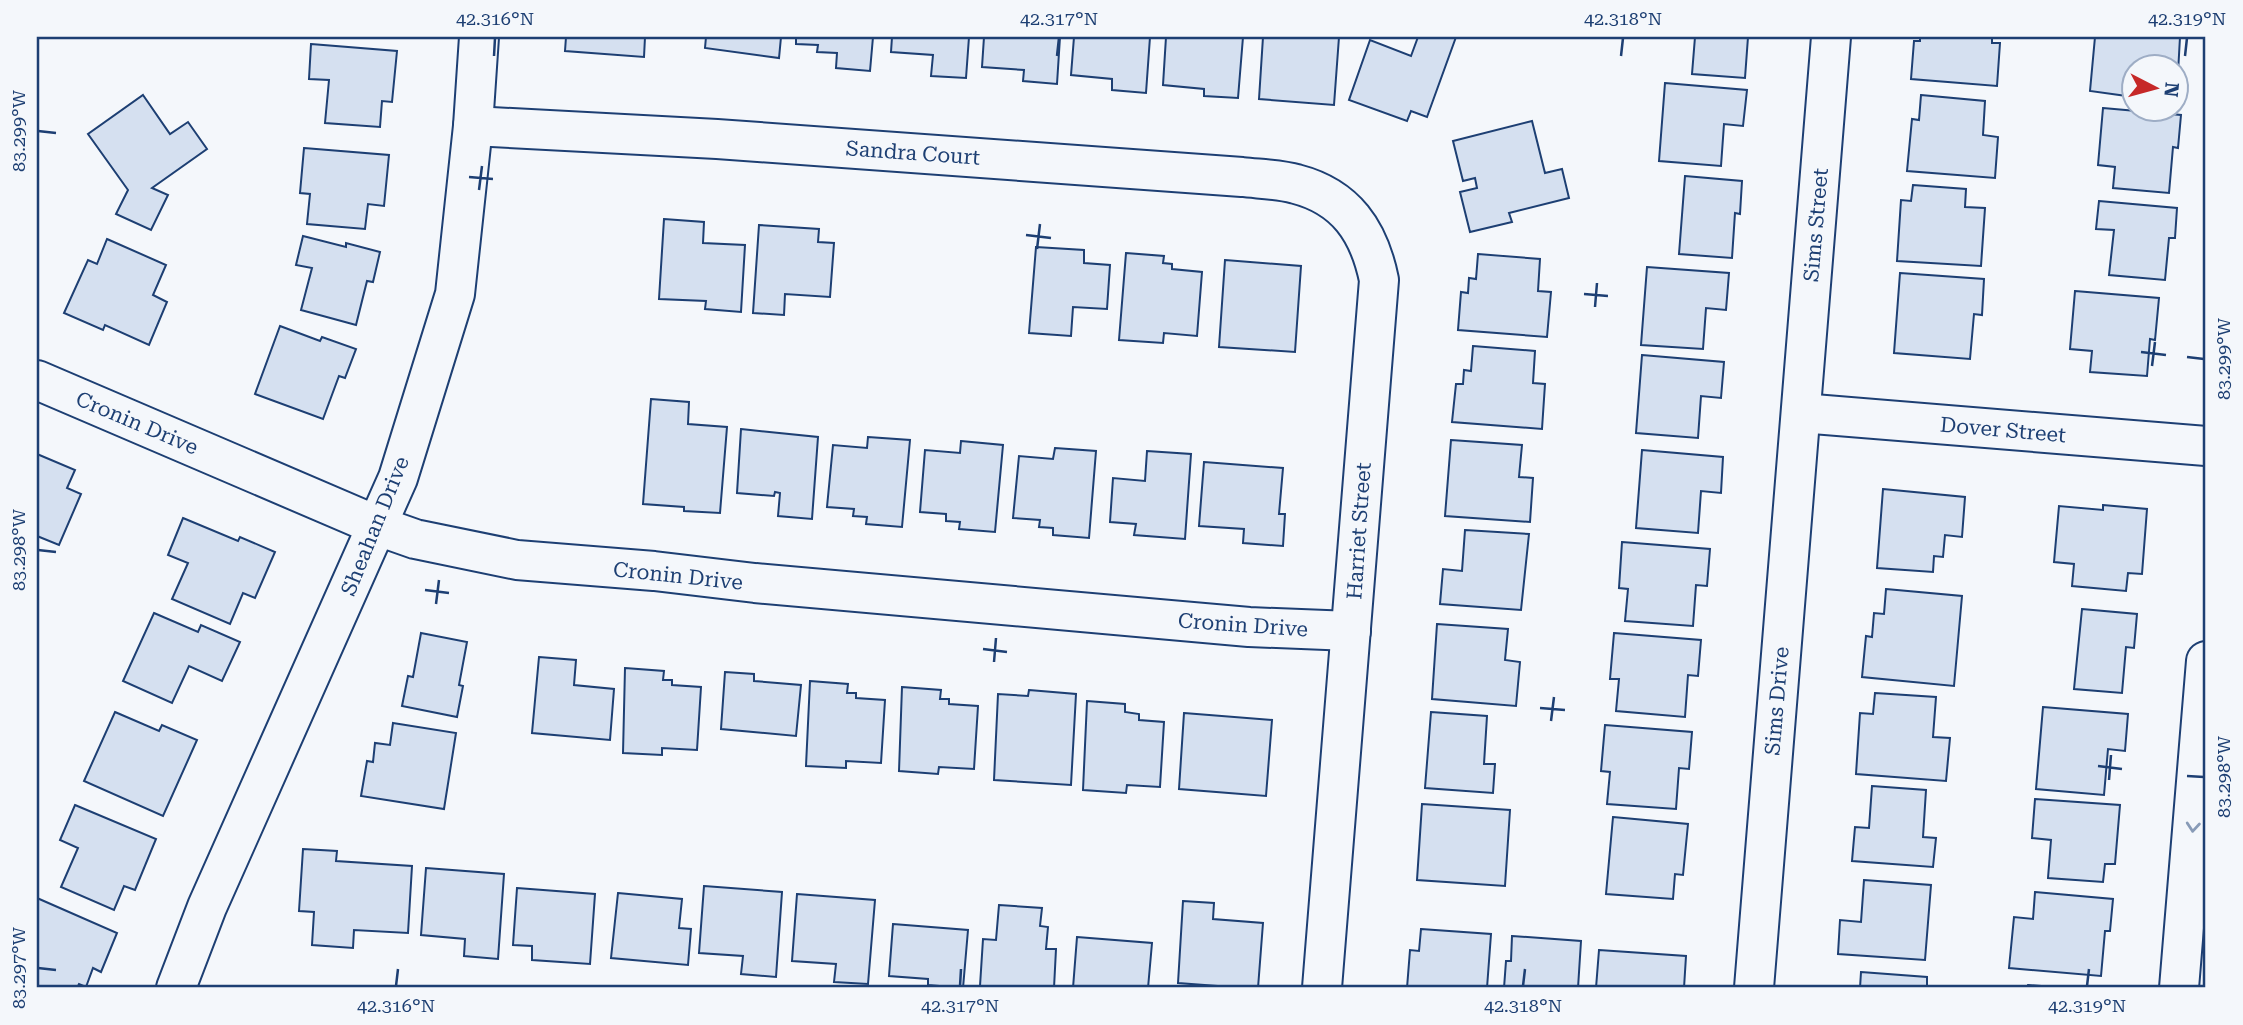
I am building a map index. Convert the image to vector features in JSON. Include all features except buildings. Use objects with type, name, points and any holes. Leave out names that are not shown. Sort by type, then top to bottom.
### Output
[{"type":"street","name":"Sheahan Drive","points":[[187,986],[207,907],[398,478],[454,293],[473,126],[479,37]]},
{"type":"street","name":"Sims Street","points":[[1801,413],[1831,37]]},
{"type":"street","name":"Sandra Court","points":[[473,126],[717,139],[1242,177],[1295,183],[1325,195],[1345,209]]},
{"type":"street","name":"Harriet Street","points":[[1322,988],[1379,280],[1374,254],[1363,230],[1345,209]]},
{"type":"street","name":"Cronin Drive","points":[[37,380],[378,526],[415,539],[517,560],[1249,627],[1352,631]]},
{"type":"street","name":"Dover Street","points":[[1801,413],[2206,446]]},
{"type":"street","name":"Sims Drive","points":[[1754,988],[1801,413]]},
{"type":"street","points":[[2179,988],[2206,661]]}]
